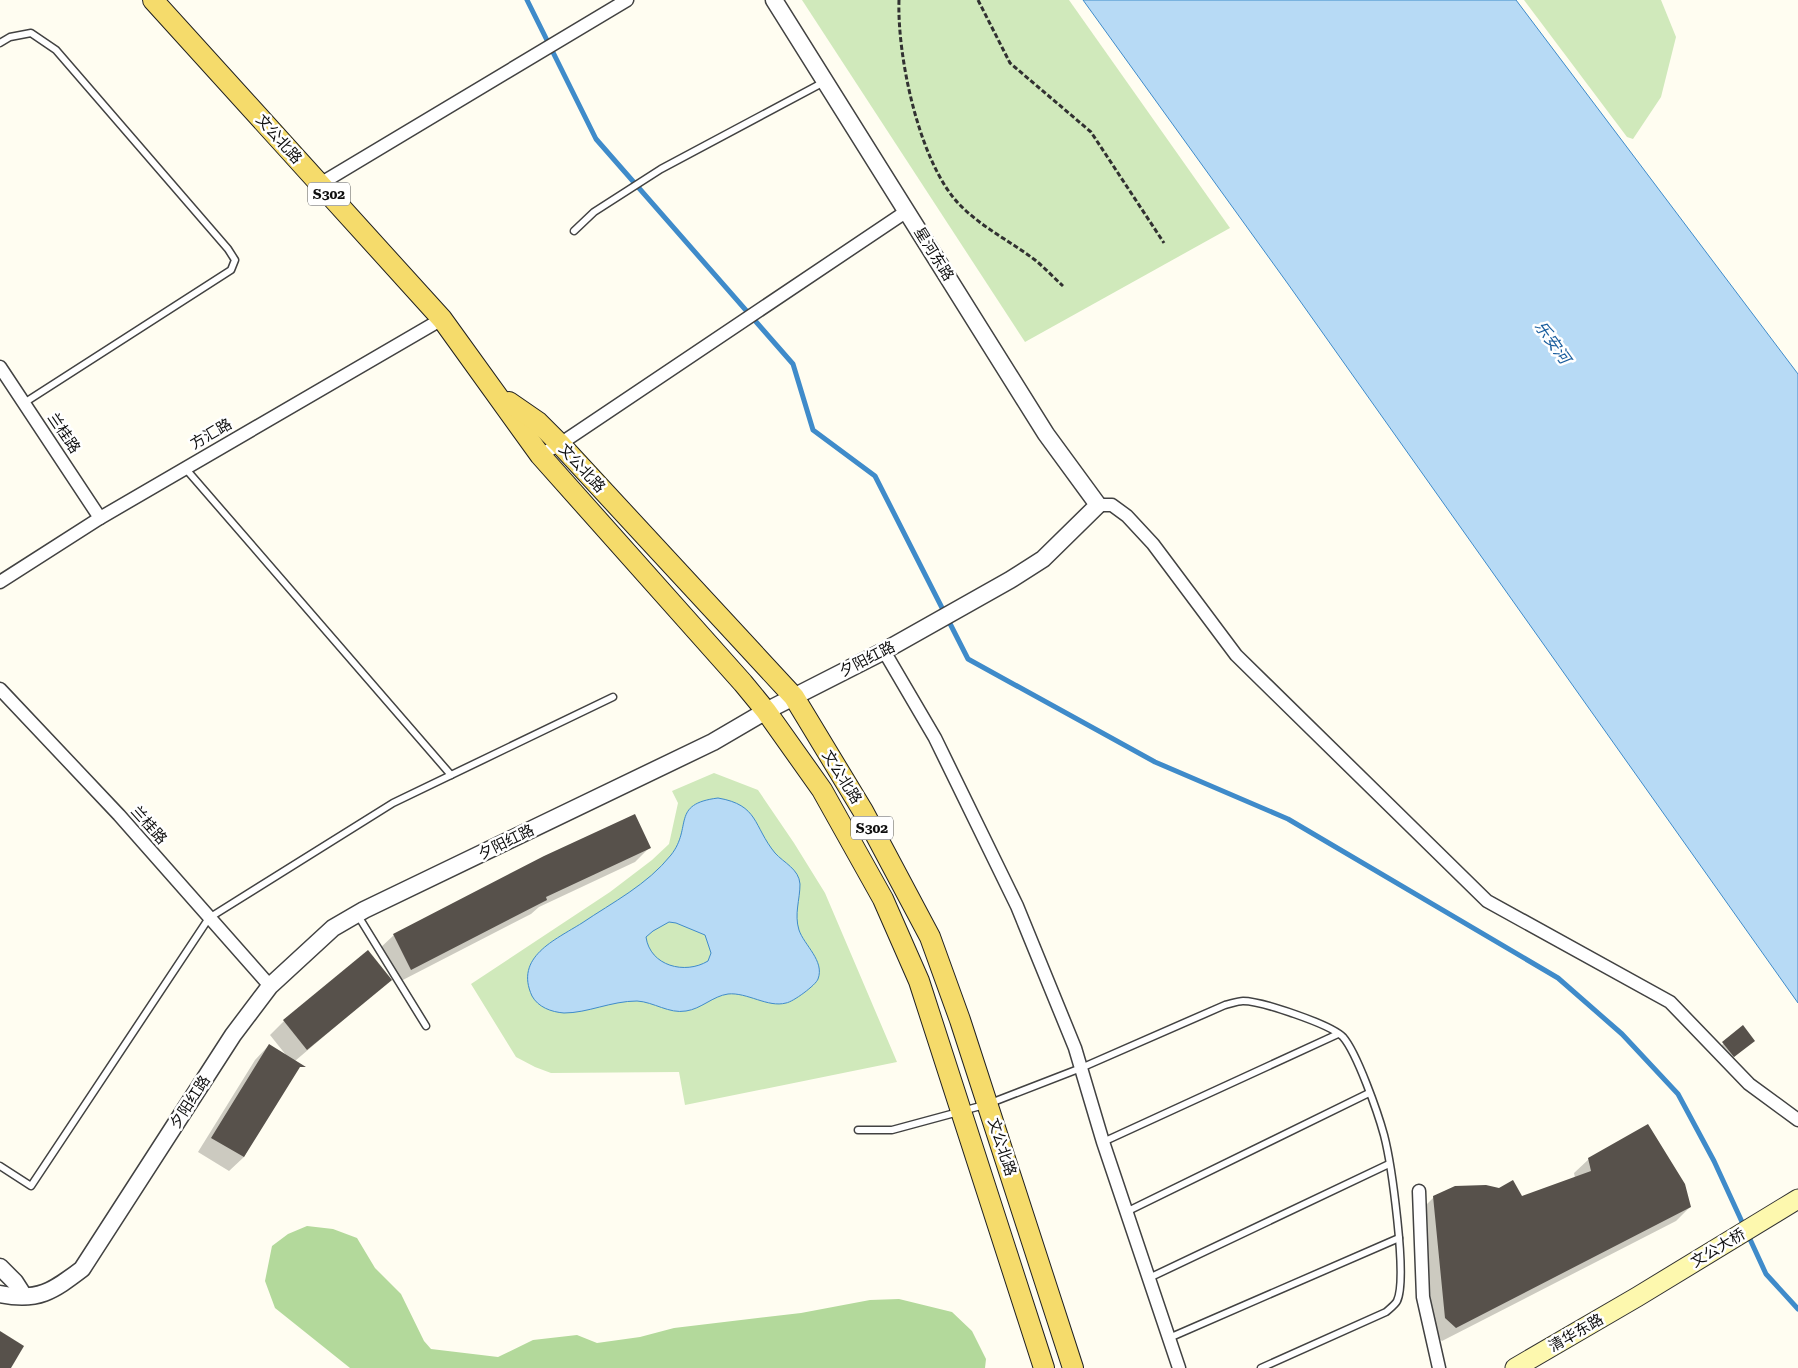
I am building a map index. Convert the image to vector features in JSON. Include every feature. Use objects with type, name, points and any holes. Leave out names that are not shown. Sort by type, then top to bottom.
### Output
[{"type":"main road","name":"文公北路","points":[[153,0],[442,319],[498,394],[540,455],[766,711],[822,790],[882,899],[919,981],[1044,1368]]},
{"type":"main road","name":"文公北路","points":[[498,394],[538,422],[560,444],[794,697],[863,811],[930,937],[988,1104],[1073,1368]]},
{"type":"main road","name":"文公大桥","points":[[1637,1297],[1798,1199]]},
{"type":"main road","name":"清华东路","points":[[1515,1368],[1637,1297]]},
{"type":"street","points":[[320,184],[627,0]]},
{"type":"street","name":"星河东路","points":[[774,0],[1046,434],[1098,505]]},
{"type":"street","points":[[540,455],[560,444],[907,211]]},
{"type":"street","name":"方汇路","points":[[0,582],[100,518],[442,319]]},
{"type":"street","name":"兰桂路","points":[[0,367],[100,518]]},
{"type":"street","points":[[1098,505],[1112,505],[1127,516],[1153,544],[1236,655],[1487,902],[1670,1002],[1749,1084],[1798,1120]]},
{"type":"street","name":"夕阳红路","points":[[0,1294],[40,1295],[56,1289],[82,1270],[233,1035],[270,986],[333,928],[357,914],[713,742],[766,711],[884,652],[1043,559],[1098,505]]},
{"type":"street","points":[[884,652],[935,738],[1017,906],[1075,1048],[1103,1142],[1179,1368]]},
{"type":"street","name":"兰桂路","points":[[0,688],[118,815],[270,986]]},
{"type":"street","points":[[1419,1191],[1423,1297],[1439,1368]]},
{"type":"street","points":[[0,1267],[24,1296]]},
{"type":"lane","points":[[0,43],[10,37],[31,33],[56,50],[228,249],[235,260],[231,270],[24,403]]},
{"type":"lane","points":[[574,231],[594,212],[645,179],[825,81]]},
{"type":"lane","points":[[185,468],[451,775]]},
{"type":"lane","points":[[0,1166],[31,1186],[209,918],[393,803],[613,697]]},
{"type":"lane","points":[[357,914],[426,1026]]},
{"type":"lane","points":[[858,1130],[892,1130],[988,1104],[1081,1068],[1225,1005],[1243,1001],[1284,1011],[1329,1027],[1343,1038],[1358,1066],[1384,1135],[1399,1238],[1400,1278],[1397,1301],[1386,1312],[1261,1368]]},
{"type":"lane","points":[[1103,1142],[1338,1034]]},
{"type":"lane","points":[[1126,1212],[1369,1093]]},
{"type":"lane","points":[[1149,1278],[1389,1164]]},
{"type":"lane","points":[[1169,1338],[1399,1238]]},
{"type":"path","points":[[899,0],[905,78],[933,166],[958,203],[988,228],[1036,261],[1063,286]]},
{"type":"path","points":[[978,0],[1010,63],[1091,132],[1164,244]]},
{"type":"green space","points":[[802,0],[1069,0],[1230,228],[1025,342]]},
{"type":"green space","points":[[1524,0],[1661,0],[1676,37],[1661,97],[1633,139],[1627,137]]},
{"type":"green space","points":[[714,773],[758,790],[794,843],[825,893],[897,1062],[685,1105],[679,1072],[551,1073],[516,1057],[471,984],[610,892],[652,860],[669,844],[678,803],[672,791]]},
{"type":"green space","points":[[307,1226],[333,1229],[357,1238],[375,1268],[401,1294],[424,1341],[431,1349],[498,1357],[533,1340],[577,1335],[597,1343],[640,1337],[674,1328],[801,1313],[870,1300],[899,1299],[952,1312],[972,1331],[986,1359],[985,1368],[350,1368],[275,1308],[265,1281],[272,1246],[288,1234]]},
{"type":"water","name":"乐安河","points":[[1083,0],[1516,0],[1798,374],[1798,1003],[1288,284]]},
{"type":"water","points":[[718,798],[731,801],[748,811],[775,853],[797,874],[800,884],[797,913],[799,930],[819,966],[816,982],[794,1000],[779,1004],[743,995],[728,994],[686,1011],[674,1011],[637,1001],[564,1013],[541,1006],[532,996],[528,982],[528,971],[540,951],[629,892],[662,866],[677,845],[688,811],[703,801]],"holes":[[[669,922],[705,935],[711,953],[708,961],[699,965],[679,967],[661,961],[654,955],[646,937]]]},
{"type":"building","points":[[635,814],[651,848],[546,897],[547,900],[411,970],[393,934],[544,856]]},
{"type":"building","points":[[368,950],[392,980],[307,1050],[283,1020]]},
{"type":"building","points":[[1743,1025],[1755,1041],[1734,1057],[1722,1042]]},
{"type":"building","points":[[269,1044],[306,1067],[300,1067],[244,1157],[211,1138]]},
{"type":"building","points":[[1648,1124],[1685,1184],[1691,1207],[1456,1328],[1445,1318],[1433,1196],[1455,1186],[1486,1185],[1499,1188],[1513,1180],[1522,1196],[1591,1171],[1588,1158]]},
{"type":"building","points":[[0,1331],[24,1346],[11,1368],[0,1368]]},
{"type":"waterway","points":[[527,0],[596,139],[793,364],[813,430],[875,476],[968,659],[1155,762],[1288,819],[1558,978],[1622,1034],[1678,1094],[1714,1161],[1766,1274],[1798,1309]]}]
